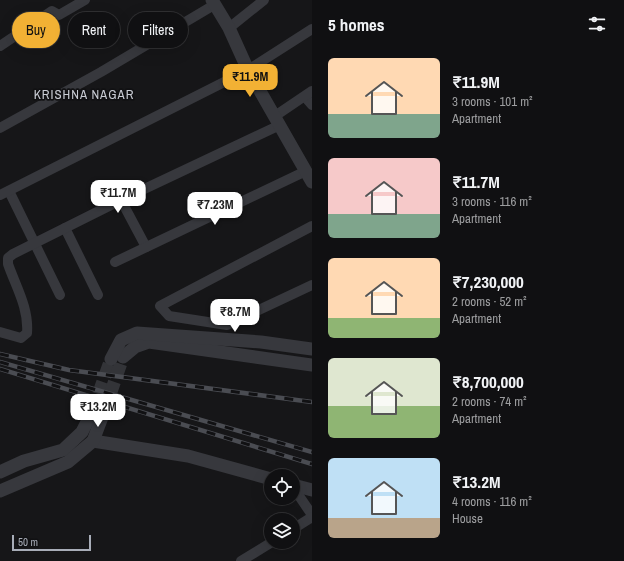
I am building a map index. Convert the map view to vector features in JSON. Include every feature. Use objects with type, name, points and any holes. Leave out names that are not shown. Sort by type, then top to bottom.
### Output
[{"type":"street","points":[[0,46],[52,11],[59,15],[85,0]]},
{"type":"street","points":[[229,28],[264,0]]},
{"type":"street","points":[[0,128],[101,72],[213,3],[229,28],[248,70],[309,176],[115,262]]},
{"type":"street","points":[[60,295],[35,243],[4,193],[248,70],[312,29]]},
{"type":"street","points":[[0,332],[21,338],[27,333],[28,319],[26,310],[8,260],[13,254],[278,121],[309,94],[312,105]]},
{"type":"street","points":[[121,200],[146,247]]},
{"type":"street","points":[[312,226],[160,306],[169,316],[227,325],[312,285]]},
{"type":"street","points":[[65,228],[98,295]]},
{"type":"street","points":[[312,349],[261,342],[137,333],[121,340],[117,358],[135,347],[149,342],[312,365]]},
{"type":"street","points":[[0,472],[24,461],[63,450],[82,432],[98,412],[93,441],[68,462],[0,491]]},
{"type":"street","points":[[93,441],[188,456],[264,477]]},
{"type":"street","points":[[300,487],[312,490]]},
{"type":"street","points":[[300,497],[312,516],[300,524]]},
{"type":"street","points":[[241,561],[264,547]]},
{"type":"tunnel","points":[[104,412],[123,357]]},
{"type":"tunnel","points":[[92,412],[111,359]]},
{"type":"railway","points":[[0,354],[69,370],[312,402]]},
{"type":"railway","points":[[0,362],[312,452]]},
{"type":"railway","points":[[0,369],[312,464]]},
{"type":"district","name":"KRISHNA NAGAR","points":[[84,94]]}]
